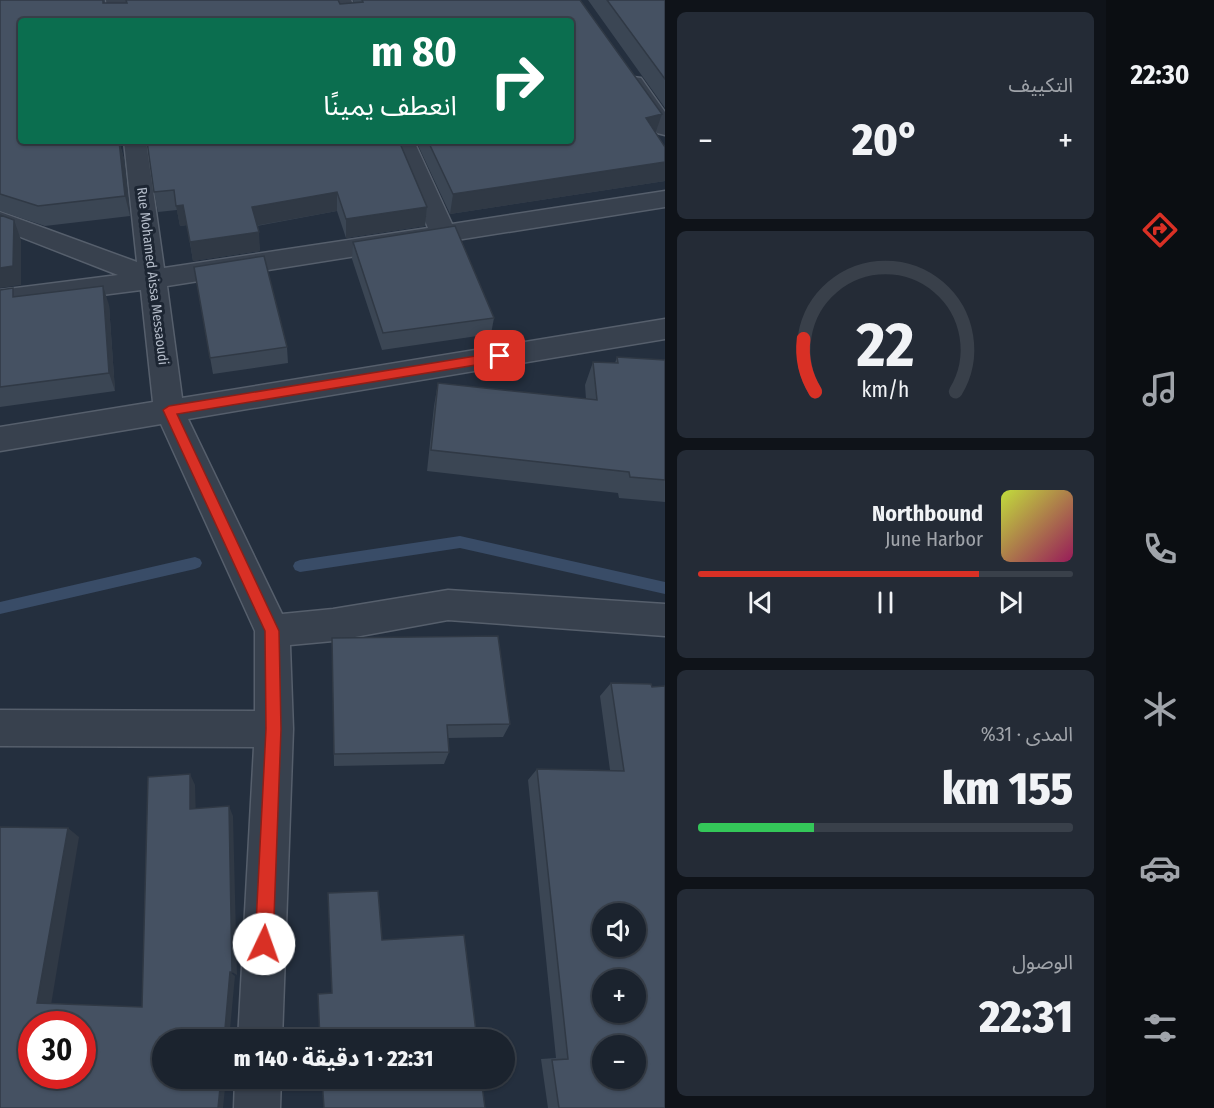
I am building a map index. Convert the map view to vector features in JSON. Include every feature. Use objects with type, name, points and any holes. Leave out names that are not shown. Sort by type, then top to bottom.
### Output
[{"type":"street","points":[[116,0],[119,18]]},
{"type":"street","points":[[341,0],[349,18]]},
{"type":"street","points":[[620,64],[665,128]]},
{"type":"street","name":"Rue Mohamed Aissa Messaoudi","points":[[135,144],[169,410],[272,631]]},
{"type":"street","points":[[404,144],[443,233]]},
{"type":"street","points":[[0,299],[154,279],[665,199]]},
{"type":"street","points":[[0,220],[154,279]]},
{"type":"street","points":[[0,439],[665,329]]},
{"type":"street","points":[[260,1029],[274,729],[272,631],[333,625],[448,605],[665,620]]},
{"type":"street","points":[[0,728],[274,729]]},
{"type":"street","points":[[256,1108],[257,1089]]},
{"type":"building","points":[[0,0],[103,0],[103,3],[127,3],[126,0],[338,0],[340,4],[363,2],[362,0],[580,0],[662,114],[646,118],[665,147],[665,162],[453,194],[429,144],[574,144],[574,18],[18,18],[18,144],[119,144],[125,196],[38,206],[0,194]]},
{"type":"building","points":[[607,0],[665,0],[665,79]]},
{"type":"building","points":[[147,144],[400,144],[427,207],[346,219],[337,192],[252,207],[259,232],[190,242],[183,205],[176,206],[174,190],[154,192]]},
{"type":"building","points":[[0,215],[14,220],[13,266],[0,268]]},
{"type":"building","points":[[455,226],[494,318],[383,333],[353,242]]},
{"type":"building","points":[[264,256],[287,347],[210,358],[194,267]]},
{"type":"building","points":[[103,286],[109,373],[0,387],[0,290],[13,288],[13,297]]},
{"type":"building","points":[[617,357],[665,360],[665,480],[630,477],[629,472],[431,450],[438,383],[597,400],[593,362],[618,363]]},
{"type":"building","points":[[498,636],[510,724],[447,725],[449,752],[334,754],[332,638]]},
{"type":"building","points":[[611,683],[665,686],[665,1108],[559,1108],[552,1060],[568,1059],[537,769],[624,771]]},
{"type":"building","points":[[190,774],[190,809],[229,806],[232,972],[230,972],[225,1029],[152,1029],[152,1089],[220,1089],[218,1108],[0,1108],[0,827],[68,828],[37,1003],[142,1007],[148,777]]},
{"type":"building","points":[[378,891],[382,940],[464,935],[476,1029],[320,1029],[318,994],[332,993],[328,893]]},
{"type":"building","points":[[323,1089],[482,1089],[485,1108],[324,1108]]},
{"type":"waterway","points":[[300,566],[460,542],[665,588]]},
{"type":"waterway","points":[[0,608],[195,563]]},
{"type":"route","points":[[264,944],[274,729],[272,631],[169,410],[500,356]]}]
